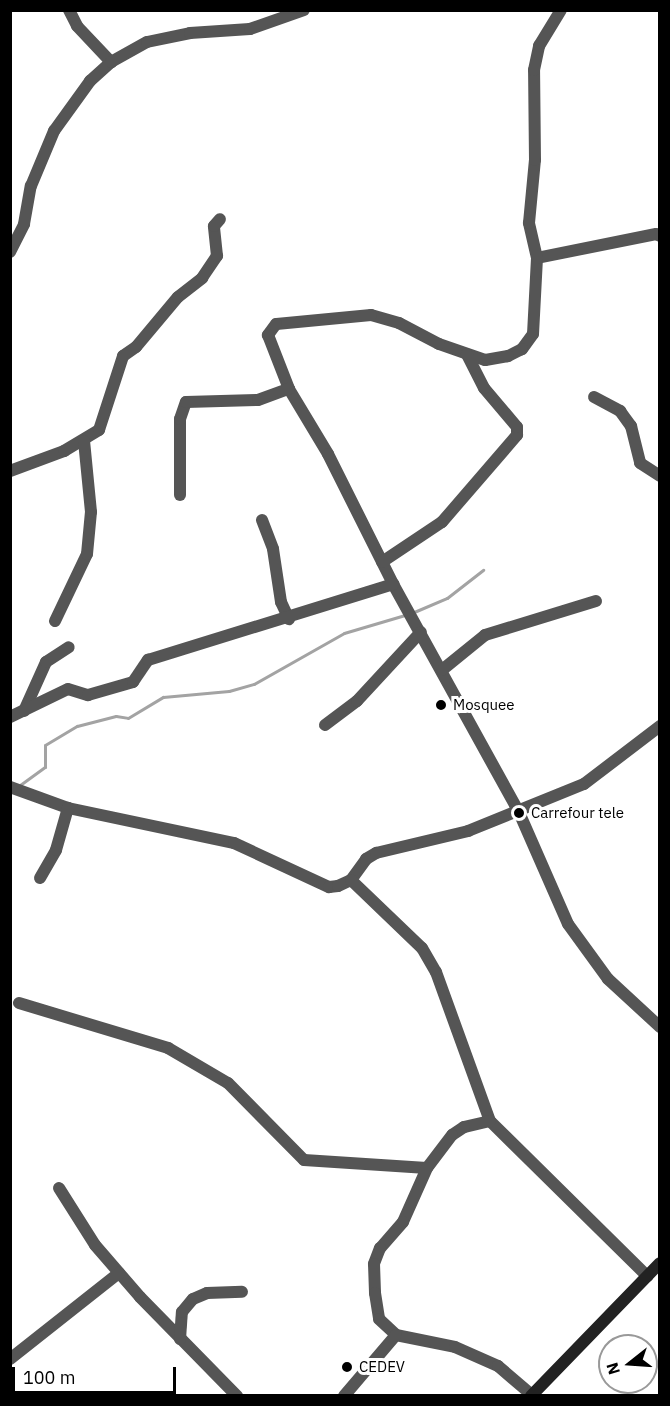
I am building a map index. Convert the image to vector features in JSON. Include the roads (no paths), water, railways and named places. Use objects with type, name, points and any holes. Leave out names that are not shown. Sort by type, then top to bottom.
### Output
[{"type":"street","points":[[69,10],[77,26],[111,62]]},
{"type":"street","points":[[10,252],[24,224],[31,186],[54,131],[90,81],[111,62],[147,42],[190,33],[250,29],[304,10]]},
{"type":"street","points":[[561,10],[538,46],[534,70],[536,159],[529,223],[537,258],[533,334],[522,349],[485,360],[399,323],[371,315],[276,324],[268,335],[289,389],[328,453],[393,584],[518,810],[554,894],[585,948],[608,979],[660,1027]]},
{"type":"street","points":[[10,471],[84,441],[103,423],[123,356],[136,347],[178,297],[202,278],[217,256],[214,226],[220,219]]},
{"type":"street","points":[[537,258],[656,234],[660,236]]},
{"type":"street","points":[[382,562],[442,522],[517,435],[517,427],[484,388],[467,354]]},
{"type":"street","points":[[180,495],[180,419],[186,402],[258,400],[289,389]]},
{"type":"street","points":[[594,396],[620,411],[631,426],[640,463],[660,476]]},
{"type":"street","points":[[56,621],[87,554],[91,512],[84,441]]},
{"type":"street","points":[[262,520],[273,549],[280,602],[290,619]]},
{"type":"street","points":[[10,717],[68,689],[88,695],[133,682],[148,660],[290,619],[393,584]]},
{"type":"street","points":[[442,670],[485,635],[518,622],[596,601]]},
{"type":"street","points":[[325,724],[357,701],[419,628]]},
{"type":"street","points":[[24,711],[46,662],[69,647]]},
{"type":"street","points":[[16,789],[68,808],[234,843],[329,887],[351,880],[366,859],[376,853],[468,831],[593,779],[660,726]]},
{"type":"street","points":[[40,878],[56,850],[68,808]]},
{"type":"street","points":[[351,880],[415,941],[436,972],[490,1120],[647,1276]]},
{"type":"street","points":[[19,1003],[168,1048],[228,1083],[304,1160],[427,1168]]},
{"type":"street","points":[[490,1120],[464,1127],[452,1135],[427,1168],[403,1222],[380,1248],[374,1263],[379,1318],[396,1335],[455,1347],[498,1366],[531,1395],[660,1263]]},
{"type":"street","points":[[59,1188],[95,1245],[119,1273],[180,1339],[237,1395]]},
{"type":"street","points":[[10,1359],[119,1273]]},
{"type":"street","points":[[180,1339],[182,1312],[193,1299],[207,1293],[242,1292]]},
{"type":"street","points":[[344,1395],[396,1335]]},
{"type":"waterway","points":[[414,612],[447,598],[483,570]]},
{"type":"waterway","points":[[20,785],[45,767],[45,745],[77,726],[116,716],[128,718],[163,697],[229,691],[254,684],[344,633],[408,614]]},
{"type":"place","name":"Mosquee","points":[[441,705]]},
{"type":"place","name":"Carrefour tele","points":[[519,813]]},
{"type":"place","name":"CEDEV","points":[[347,1367]]}]
